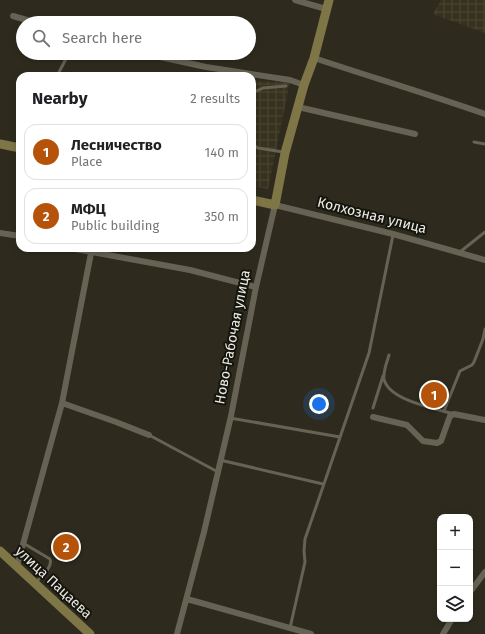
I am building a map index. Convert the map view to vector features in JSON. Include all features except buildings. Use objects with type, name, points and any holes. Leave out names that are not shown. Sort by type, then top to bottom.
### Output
[{"type":"street","points":[[295,0],[326,10]]},
{"type":"street","name":"Ново-Рабочая улица","points":[[177,634],[218,472],[285,152],[304,85],[314,58],[329,0]]},
{"type":"street","points":[[314,58],[485,114]]},
{"type":"street","points":[[174,60],[238,72]]},
{"type":"street","points":[[256,75],[290,80],[304,85]]},
{"type":"street","points":[[298,107],[415,134]]},
{"type":"street","points":[[0,144],[16,147]]},
{"type":"street","name":"Колхозная улица","points":[[256,201],[393,234],[485,260]]},
{"type":"street","points":[[0,233],[16,235]]},
{"type":"street","points":[[87,252],[190,270],[256,287]]},
{"type":"street","points":[[17,566],[62,403],[91,253]]},
{"type":"street","points":[[62,403],[149,435]]},
{"type":"street","points":[[373,417],[407,425],[423,441],[437,443],[441,441],[450,416],[454,414],[485,420]]},
{"type":"street","name":"улица Пацаева","points":[[0,551],[90,634]]},
{"type":"street","points":[[473,588],[485,572]]},
{"type":"street","points":[[187,599],[311,634]]},
{"type":"street","points":[[443,634],[450,622]]},
{"type":"lane","points":[[59,72],[65,60]]},
{"type":"lane","points":[[256,91],[263,88],[286,86]]},
{"type":"lane","points":[[474,142],[485,144]]},
{"type":"lane","points":[[256,147],[285,152]]},
{"type":"lane","points":[[460,252],[485,232]]},
{"type":"lane","points":[[290,628],[305,562],[305,538],[371,344],[393,234]]},
{"type":"lane","points":[[444,411],[460,371],[472,365],[474,362],[483,339],[485,329]]},
{"type":"lane","points":[[373,408],[390,355]]},
{"type":"lane","points":[[384,372],[386,384],[392,391],[415,403],[454,414]]},
{"type":"lane","points":[[230,418],[340,437]]},
{"type":"lane","points":[[149,435],[218,472]]},
{"type":"lane","points":[[220,460],[323,484]]},
{"type":"lane","points":[[23,543],[51,560],[51,565],[35,584]]},
{"type":"shaded area","points":[[441,0],[485,0],[485,33],[433,14]]},
{"type":"shaded area","points":[[256,81],[290,82],[268,189],[256,187]]},
{"type":"place","name":"Лесничество","points":[[434,395]]},
{"type":"place","name":"МФЦ","points":[[66,547]]}]
